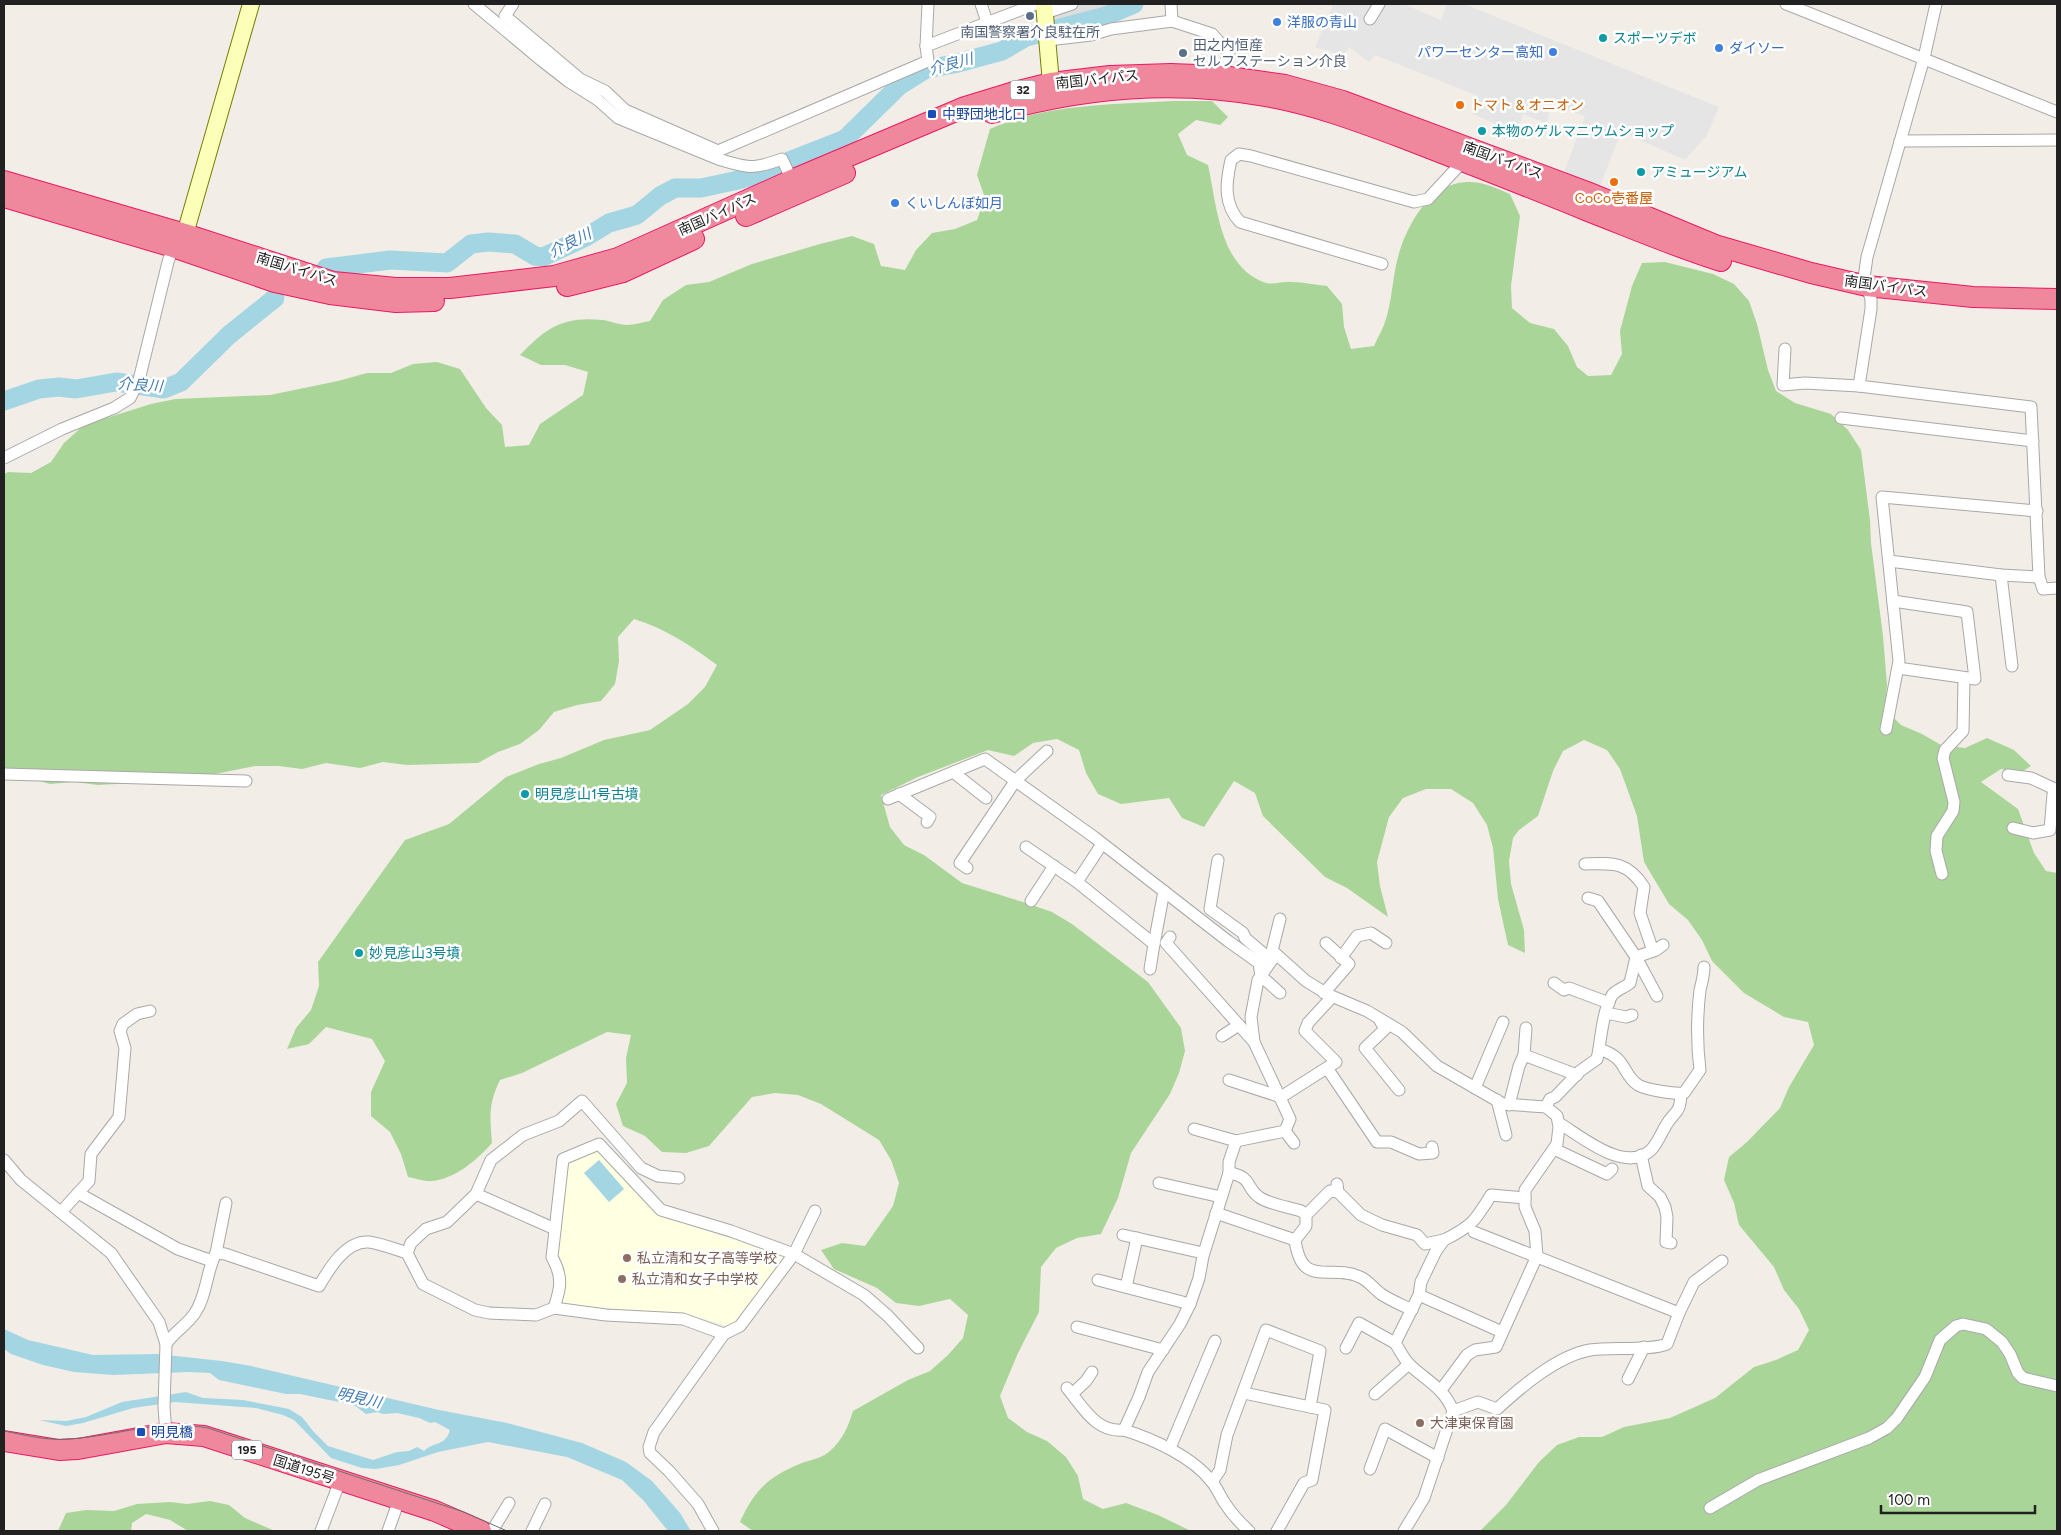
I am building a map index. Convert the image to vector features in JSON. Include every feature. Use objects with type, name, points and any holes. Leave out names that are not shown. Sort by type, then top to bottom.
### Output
[{"type":"highway","name":"南国バイパス","points":[[4,197],[179,240],[333,282],[396,288],[482,286],[554,276],[618,258],[792,180],[966,107],[1110,76],[1171,74],[1219,82],[1285,86],[1343,101],[1468,155],[1587,192],[1715,245],[1869,292],[1974,309],[2057,310]]},
{"type":"highway","name":"南国バイパス","points":[[4,181],[179,240],[275,282],[330,294],[396,302],[490,298],[558,289],[623,272],[705,234],[968,120],[1052,90]]},
{"type":"highway","name":"南国バイパス","points":[[1869,292],[2037,300],[2057,299]]},
{"type":"highway","name":"国道195号","points":[[4,1441],[59,1450],[78,1449],[166,1433],[204,1436],[451,1518],[481,1531]]},
{"type":"street","points":[[4,458],[62,429],[114,408],[130,398],[139,380],[168,262],[179,240],[251,4]]},
{"type":"street","points":[[474,4],[544,56],[580,79],[605,91],[625,110],[718,151],[928,61],[926,46],[928,4]]},
{"type":"street","points":[[513,4],[505,16],[568,81],[598,100],[618,118],[718,159],[736,164],[759,167],[782,159],[792,180]]},
{"type":"street","points":[[981,4],[987,22]]},
{"type":"street","points":[[1044,20],[1072,4]]},
{"type":"street","points":[[1171,4],[1172,21]]},
{"type":"street","points":[[1370,19],[1379,4]]},
{"type":"street","points":[[1786,4],[2057,112]]},
{"type":"street","points":[[1859,386],[1871,309],[1869,292],[1864,278],[1867,257],[1924,58],[1936,4]]},
{"type":"street","points":[[926,46],[987,22],[1044,20],[1090,35],[1111,29],[1172,21],[1212,34],[1225,46],[1229,53],[1219,82]]},
{"type":"street","points":[[1044,20],[1052,90]]},
{"type":"street","points":[[1900,141],[2057,140]]},
{"type":"street","points":[[1382,264],[1240,222],[1234,216],[1227,199],[1227,178],[1231,160],[1239,154],[1251,156],[1414,202],[1428,198],[1468,155]]},
{"type":"street","points":[[1785,349],[1783,385],[1805,383],[1859,386],[2031,407],[2039,577],[2043,588],[2057,588]]},
{"type":"street","points":[[1841,418],[2033,441]]},
{"type":"street","points":[[1886,729],[1899,661],[1882,497],[2037,511]]},
{"type":"street","points":[[1889,561],[2001,575],[2039,577]]},
{"type":"street","points":[[2001,575],[2012,666]]},
{"type":"street","points":[[1893,601],[1967,612],[1975,680],[1898,668]]},
{"type":"street","points":[[1942,874],[1936,851],[1937,836],[1953,811],[1954,802],[1943,758],[1945,750],[1963,731],[1964,678]]},
{"type":"street","points":[[967,868],[960,863],[1016,780],[1048,751]]},
{"type":"street","points":[[927,822],[930,817],[894,797],[985,759],[1102,844],[1259,963]]},
{"type":"street","points":[[953,772],[986,798]]},
{"type":"street","points":[[4,774],[246,781]]},
{"type":"street","points":[[2008,775],[2031,778],[2057,791],[2053,794],[2050,830],[2034,833],[2014,828]]},
{"type":"street","points":[[1077,882],[1102,844]]},
{"type":"street","points":[[1026,847],[1077,882],[1154,944]]},
{"type":"street","points":[[1218,860],[1210,909],[1243,934],[1274,953],[1306,982],[1328,995],[1378,1017],[1402,1032],[1437,1066],[1497,1100],[1509,1105],[1546,1107],[1557,1116],[1557,1144],[1525,1190],[1525,1207],[1535,1231],[1537,1256],[1496,1347],[1475,1350],[1467,1355],[1441,1390]]},
{"type":"street","points":[[1585,864],[1617,864],[1637,876],[1644,886],[1640,913],[1658,948],[1636,957]]},
{"type":"street","points":[[1031,901],[1054,866]]},
{"type":"street","points":[[1150,969],[1164,891]]},
{"type":"street","points":[[1588,898],[1598,901],[1636,957],[1657,996]]},
{"type":"street","points":[[1280,920],[1274,953],[1258,980],[1251,1017],[1254,1042],[1290,1118],[1285,1131]]},
{"type":"street","points":[[1341,958],[1357,936],[1371,933],[1386,943]]},
{"type":"street","points":[[1243,934],[1264,955],[1259,963],[1261,976],[1280,993]]},
{"type":"street","points":[[1170,937],[1166,943],[1254,1042]]},
{"type":"street","points":[[1281,1097],[1336,1062],[1305,1031],[1308,1023],[1349,964],[1326,943]]},
{"type":"street","points":[[1546,1107],[1550,1098],[1555,1096],[1597,1058],[1607,1008],[1614,993],[1630,983],[1636,957]]},
{"type":"street","points":[[1600,1049],[1611,1053],[1621,1061],[1639,1085],[1674,1094],[1684,1093],[1700,1070],[1698,1050],[1700,990],[1704,967]]},
{"type":"street","points":[[1554,984],[1564,990],[1569,988],[1626,1017],[1632,1015]]},
{"type":"street","points":[[61,1212],[89,1181],[91,1154],[119,1116],[125,1048],[120,1031],[123,1024],[137,1014],[150,1011]]},
{"type":"street","points":[[1378,1017],[1385,1029],[1365,1048],[1399,1090]]},
{"type":"street","points":[[1475,1088],[1503,1022]]},
{"type":"street","points":[[1222,1036],[1239,1025]]},
{"type":"street","points":[[1509,1105],[1519,1066],[1524,1055],[1526,1028]]},
{"type":"street","points":[[1524,1055],[1577,1075]]},
{"type":"street","points":[[1326,1068],[1377,1142],[1382,1144],[1391,1142],[1419,1154],[1432,1153],[1432,1147]]},
{"type":"street","points":[[1229,1080],[1281,1097]]},
{"type":"street","points":[[1558,1123],[1617,1157],[1628,1158],[1641,1155],[1651,1150],[1666,1124],[1680,1108],[1681,1094]]},
{"type":"street","points":[[1497,1100],[1506,1135]]},
{"type":"street","points":[[407,1252],[411,1243],[426,1229],[448,1222],[476,1194],[491,1160],[523,1135],[560,1121],[582,1102],[642,1168],[658,1176],[679,1178]]},
{"type":"street","points":[[1194,1129],[1236,1141],[1285,1131]]},
{"type":"street","points":[[1285,1131],[1294,1143]]},
{"type":"street","points":[[1124,1430],[1148,1372],[1180,1324],[1190,1304],[1229,1173],[1229,1162],[1236,1141]]},
{"type":"street","points":[[554,1308],[560,1289],[560,1271],[552,1257],[563,1159],[599,1144],[661,1210],[731,1231],[794,1254],[864,1295],[888,1316],[918,1348]]},
{"type":"street","points":[[1554,1149],[1606,1174],[1612,1169]]},
{"type":"street","points":[[1641,1155],[1648,1186],[1660,1197],[1665,1207],[1667,1217],[1666,1242],[1671,1243]]},
{"type":"street","points":[[4,1160],[20,1180],[111,1253],[159,1322],[166,1348],[164,1407],[166,1433]]},
{"type":"street","points":[[1229,1173],[1239,1174],[1246,1179],[1257,1196],[1301,1211],[1306,1215]]},
{"type":"street","points":[[1159,1183],[1221,1197]]},
{"type":"street","points":[[1412,1310],[1380,1293],[1369,1282],[1358,1275],[1313,1271],[1304,1265],[1298,1256],[1295,1240],[1306,1226],[1306,1215],[1330,1191],[1337,1188],[1361,1215],[1382,1225],[1417,1235],[1425,1244],[1444,1240],[1466,1229],[1477,1218],[1491,1195],[1525,1198]]},
{"type":"street","points":[[78,1193],[178,1249],[214,1257],[225,1254],[319,1286],[342,1254],[356,1245],[368,1242],[407,1252],[423,1284],[475,1310],[489,1314],[536,1315],[554,1308],[606,1315],[683,1319],[724,1334]]},
{"type":"street","points":[[476,1194],[555,1228]]},
{"type":"street","points":[[166,1348],[196,1312],[202,1300],[226,1203]]},
{"type":"street","points":[[713,1531],[698,1504],[669,1470],[650,1453],[654,1432],[724,1334],[740,1326],[794,1254],[815,1211]]},
{"type":"street","points":[[1216,1214],[1295,1240]]},
{"type":"street","points":[[1474,1232],[1679,1313]]},
{"type":"street","points":[[1123,1234],[1204,1253]]},
{"type":"street","points":[[1126,1287],[1137,1238]]},
{"type":"street","points":[[1395,1343],[1419,1295],[1421,1282],[1436,1251],[1444,1240]]},
{"type":"street","points":[[1453,1411],[1478,1402],[1497,1409],[1515,1392],[1557,1363],[1581,1353],[1591,1350],[1660,1347],[1667,1344],[1694,1282],[1722,1261]]},
{"type":"street","points":[[1098,1280],[1190,1304]]},
{"type":"street","points":[[1419,1295],[1502,1332]]},
{"type":"street","points":[[1346,1348],[1359,1323],[1395,1343],[1409,1364],[1441,1390],[1448,1399],[1453,1411],[1424,1498],[1404,1531]]},
{"type":"street","points":[[1710,1508],[1758,1480],[1869,1438],[1887,1428],[1897,1418],[1925,1378],[1940,1340],[1956,1326],[1963,1324],[1986,1329],[2002,1342],[2010,1354],[2018,1373],[2023,1378],[2057,1386]]},
{"type":"street","points":[[1077,1327],[1163,1350]]},
{"type":"street","points":[[1212,1482],[1220,1470],[1228,1434],[1266,1330],[1320,1351],[1310,1407]]},
{"type":"street","points":[[1170,1448],[1215,1341]]},
{"type":"street","points":[[1628,1379],[1644,1347]]},
{"type":"street","points":[[1375,1394],[1409,1364]]},
{"type":"street","points":[[1092,1372],[1086,1381],[1070,1391],[1096,1424],[1113,1431],[1124,1430],[1151,1438],[1170,1448],[1201,1471],[1212,1482],[1235,1518],[1249,1531]]},
{"type":"street","points":[[1244,1393],[1324,1410],[1312,1480],[1304,1483],[1277,1531]]},
{"type":"street","points":[[1370,1469],[1386,1429],[1438,1458]]},
{"type":"street","points":[[321,1531],[340,1481]]},
{"type":"street","points":[[392,1530],[398,1500]]},
{"type":"street","points":[[492,1531],[509,1503]]},
{"type":"street","points":[[532,1531],[545,1504]]},
{"type":"shaded area","points":[[1050,4],[1121,4],[1052,26]]},
{"type":"shaded area","points":[[1333,4],[1373,4],[1369,10],[1382,4],[1404,4],[1441,20],[1447,4],[1464,4],[1719,107],[1707,135],[1685,160],[1621,132],[1599,189],[1563,175],[1585,116],[1552,106],[1546,123],[1523,114],[1520,123],[1500,126],[1473,114],[1478,96],[1375,55],[1369,62],[1349,47],[1340,59],[1329,50],[1315,48]]},
{"type":"shaded area","points":[[599,1150],[657,1214],[785,1257],[742,1319],[727,1326],[687,1314],[565,1305],[563,1302],[565,1276],[557,1253],[568,1164]]},
{"type":"green space","points":[[1173,101],[1212,101],[1228,117],[1220,125],[1196,120],[1178,134],[1187,155],[1208,165],[1223,233],[1229,249],[1238,263],[1250,275],[1266,283],[1296,282],[1327,286],[1342,304],[1344,327],[1351,349],[1374,346],[1387,316],[1400,250],[1410,227],[1424,205],[1442,189],[1454,184],[1466,182],[1489,185],[1510,194],[1520,216],[1511,286],[1512,308],[1530,323],[1554,329],[1568,346],[1577,367],[1588,376],[1611,375],[1622,354],[1620,331],[1632,286],[1642,263],[1665,262],[1713,274],[1734,284],[1749,301],[1757,324],[1768,370],[1776,391],[1795,403],[1831,414],[1848,430],[1861,450],[1883,636],[1887,685],[1885,709],[1901,725],[1941,745],[1965,748],[1987,738],[2014,750],[2031,766],[2020,773],[2001,769],[1981,782],[2018,809],[2034,853],[2046,871],[2057,873],[2057,1531],[1480,1531],[1506,1505],[1539,1462],[1557,1445],[1579,1437],[1602,1437],[1624,1427],[1670,1418],[1715,1398],[1754,1367],[1798,1350],[1809,1330],[1799,1309],[1784,1290],[1774,1267],[1739,1225],[1734,1203],[1724,1180],[1729,1157],[1747,1142],[1780,1108],[1789,1087],[1814,1045],[1808,1022],[1784,1017],[1744,993],[1712,961],[1702,940],[1688,920],[1669,904],[1644,862],[1637,816],[1620,769],[1607,750],[1584,740],[1563,751],[1553,771],[1538,816],[1519,830],[1513,838],[1509,861],[1511,884],[1524,930],[1525,953],[1508,945],[1498,899],[1493,848],[1487,825],[1473,803],[1451,789],[1426,789],[1403,798],[1389,817],[1377,862],[1380,886],[1388,917],[1347,888],[1325,877],[1263,816],[1255,793],[1234,781],[1204,827],[1182,818],[1169,798],[1121,804],[1098,794],[1086,773],[1079,750],[1057,739],[1033,743],[1014,756],[988,750],[918,777],[881,795],[890,827],[904,845],[924,855],[962,883],[1052,912],[1072,924],[1148,982],[1181,1028],[1185,1051],[1179,1073],[1170,1094],[1131,1153],[1118,1198],[1101,1234],[1077,1238],[1056,1248],[1041,1267],[1039,1312],[1018,1353],[1000,1396],[1008,1418],[1027,1432],[1047,1441],[1066,1457],[1078,1476],[1083,1499],[1103,1509],[1126,1503],[1158,1515],[1191,1531],[753,1531],[740,1522],[751,1501],[764,1485],[780,1473],[827,1453],[842,1437],[853,1411],[908,1380],[930,1371],[963,1338],[968,1315],[950,1299],[919,1306],[896,1303],[877,1288],[834,1269],[821,1250],[842,1243],[865,1246],[893,1206],[899,1183],[891,1160],[879,1140],[821,1104],[798,1095],[775,1093],[752,1097],[709,1146],[686,1153],[662,1152],[645,1136],[623,1126],[616,1104],[627,1083],[626,1058],[631,1035],[607,1032],[522,1073],[500,1080],[493,1097],[491,1111],[492,1143],[480,1156],[457,1173],[449,1177],[426,1181],[408,1177],[401,1154],[390,1132],[371,1116],[371,1092],[385,1061],[372,1039],[326,1027],[309,1044],[287,1049],[296,1028],[311,1010],[319,986],[318,962],[405,840],[449,824],[506,777],[539,764],[561,758],[604,740],[650,730],[688,704],[705,687],[717,665],[687,644],[657,628],[634,619],[618,637],[619,661],[615,684],[601,701],[577,705],[554,712],[539,730],[520,744],[498,752],[478,763],[407,765],[383,762],[360,768],[326,763],[302,769],[279,766],[255,766],[160,785],[134,783],[98,785],[74,782],[50,784],[4,771],[4,474],[8,472],[31,473],[51,462],[64,443],[84,425],[151,404],[175,399],[270,395],[367,373],[391,373],[413,364],[437,362],[460,369],[486,408],[502,425],[505,447],[529,445],[540,424],[583,395],[588,372],[565,365],[541,365],[520,355],[539,337],[557,326],[566,322],[589,319],[627,325],[650,321],[663,300],[686,285],[709,282],[752,264],[852,236],[874,244],[881,266],[905,270],[916,250],[932,233],[955,229],[977,220],[985,198],[977,175],[990,129],[1012,120],[1057,110]]},
{"type":"green space","points":[[210,1501],[229,1505],[245,1518],[275,1531],[188,1531],[170,1520],[146,1514],[132,1523],[131,1531],[58,1531],[66,1513],[86,1510],[114,1511],[137,1504],[170,1502],[187,1504]]},
{"type":"water","points":[[599,1160],[624,1189],[609,1202],[584,1173]]},
{"type":"water","name":"明見川","points":[[4,1329],[28,1340],[93,1355],[157,1354],[251,1366],[439,1410],[507,1423],[582,1443],[626,1462],[652,1481],[680,1513],[691,1531],[668,1531],[643,1500],[622,1480],[567,1457],[488,1442],[438,1452],[399,1465],[376,1469],[362,1468],[331,1458],[294,1420],[256,1408],[175,1402],[133,1408],[83,1423],[66,1426],[39,1420],[66,1421],[86,1417],[122,1402],[186,1392],[203,1398],[243,1400],[289,1409],[302,1417],[328,1446],[373,1460],[397,1452],[409,1451],[417,1447],[424,1451],[445,1439],[450,1430],[435,1422],[430,1423],[419,1418],[397,1413],[383,1414],[377,1412],[366,1414],[354,1405],[300,1394],[286,1394],[219,1380],[210,1373],[113,1375],[74,1372],[43,1365],[11,1354],[4,1349]]},
{"type":"waterway","name":"介良川","points":[[789,161],[845,139],[899,86],[926,69],[954,64],[1002,51],[1026,37],[1106,16],[1134,4]]},
{"type":"waterway","name":"介良川","points":[[326,268],[390,260],[447,263],[471,244],[488,242],[515,244],[535,256],[543,257],[586,237],[609,223],[637,215],[660,196],[675,188],[701,188],[767,172],[781,166]]},
{"type":"waterway","name":"介良川","points":[[4,401],[39,389],[59,387],[76,389],[116,382],[164,389],[181,382],[229,335],[275,298]]},
{"type":"tram line","points":[[4,1431],[60,1439],[154,1427],[189,1426],[208,1428],[464,1512],[507,1531]]},
{"type":"place","name":"南国警察署介良駐在所","points":[[1030,16]]},
{"type":"place","name":"洋服の青山","points":[[1277,22]]},
{"type":"place","name":"スポーツデボ","points":[[1603,38]]},
{"type":"place","name":"ダイソー","points":[[1719,48]]},
{"type":"place","name":"パワーセンター高知","points":[[1553,52]]},
{"type":"place","name":"田之内恒産 セルフステーション介良","points":[[1183,53]]},
{"type":"place","name":"トマト & オニオン","points":[[1460,105]]},
{"type":"place","name":"中野団地北口","points":[[932,114]]},
{"type":"place","name":"本物のゲルマニウムショップ","points":[[1482,131]]},
{"type":"place","name":"アミュージアム","points":[[1641,172]]},
{"type":"place","name":"CoCo壱番屋","points":[[1614,182]]},
{"type":"place","name":"くいしんぼ如月","points":[[895,203]]},
{"type":"place","name":"明見彦山1号古墳","points":[[525,794]]},
{"type":"place","name":"妙見彦山3号墳","points":[[359,953]]},
{"type":"place","name":"私立清和女子高等学校","points":[[627,1258]]},
{"type":"place","name":"私立清和女子中学校","points":[[622,1279]]},
{"type":"place","name":"大津東保育園","points":[[1420,1423]]},
{"type":"place","name":"明見橋","points":[[141,1432]]}]
